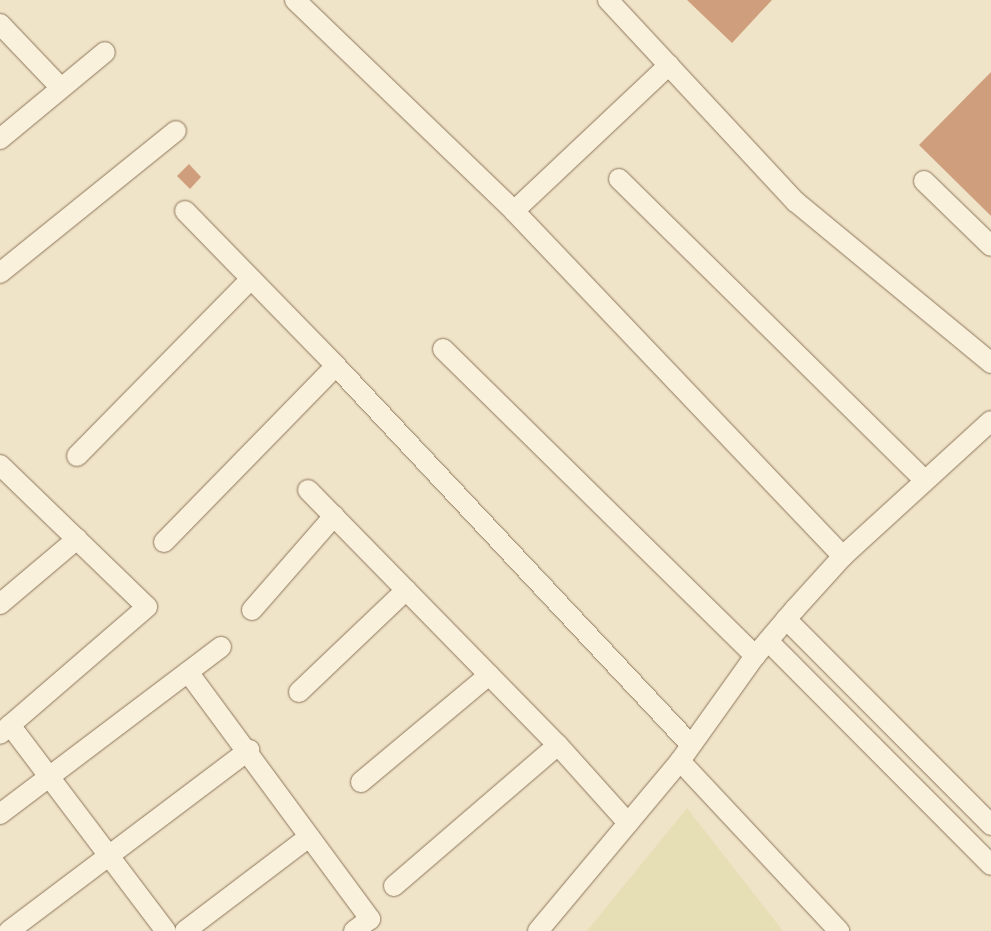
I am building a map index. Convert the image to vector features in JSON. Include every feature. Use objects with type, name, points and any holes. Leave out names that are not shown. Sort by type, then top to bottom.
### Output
[{"type":"street","points":[[295,0],[514,211],[843,556]]},
{"type":"street","points":[[608,0],[796,202],[991,363]]},
{"type":"street","points":[[0,24],[61,88]]},
{"type":"street","points":[[0,139],[105,52]]},
{"type":"street","points":[[514,211],[669,65]]},
{"type":"street","points":[[0,273],[176,131]]},
{"type":"street","points":[[619,179],[924,480]]},
{"type":"street","points":[[924,181],[991,246]]},
{"type":"street","points":[[185,211],[336,366],[685,753],[839,931]]},
{"type":"street","points":[[77,456],[252,279]]},
{"type":"street","points":[[442,349],[755,656]]},
{"type":"street","points":[[164,542],[336,366]]},
{"type":"street","points":[[538,931],[685,753],[755,656],[786,619],[843,556],[924,480],[991,421]]},
{"type":"street","points":[[0,465],[147,607],[5,729],[49,777],[166,931]]},
{"type":"street","points":[[308,490],[558,745],[628,823]]},
{"type":"street","points":[[252,610],[334,516]]},
{"type":"street","points":[[0,604],[77,539]]},
{"type":"street","points":[[300,692],[406,590]]},
{"type":"street","points":[[786,619],[991,825]]},
{"type":"street","points":[[768,641],[991,865]]},
{"type":"street","points":[[0,814],[221,647]]},
{"type":"street","points":[[188,672],[249,750],[309,837],[370,919],[354,931]]},
{"type":"street","points":[[361,782],[489,675]]},
{"type":"street","points":[[394,886],[558,745]]},
{"type":"street","points":[[9,931],[110,858],[249,750]]},
{"type":"street","points":[[185,931],[309,837]]},
{"type":"shaded area","points":[[687,808],[783,931],[587,931]]},
{"type":"building","points":[[687,0],[772,0],[732,43]]},
{"type":"building","points":[[991,72],[991,216],[919,145]]},
{"type":"building","points":[[189,164],[201,177],[190,189],[177,176]]}]
